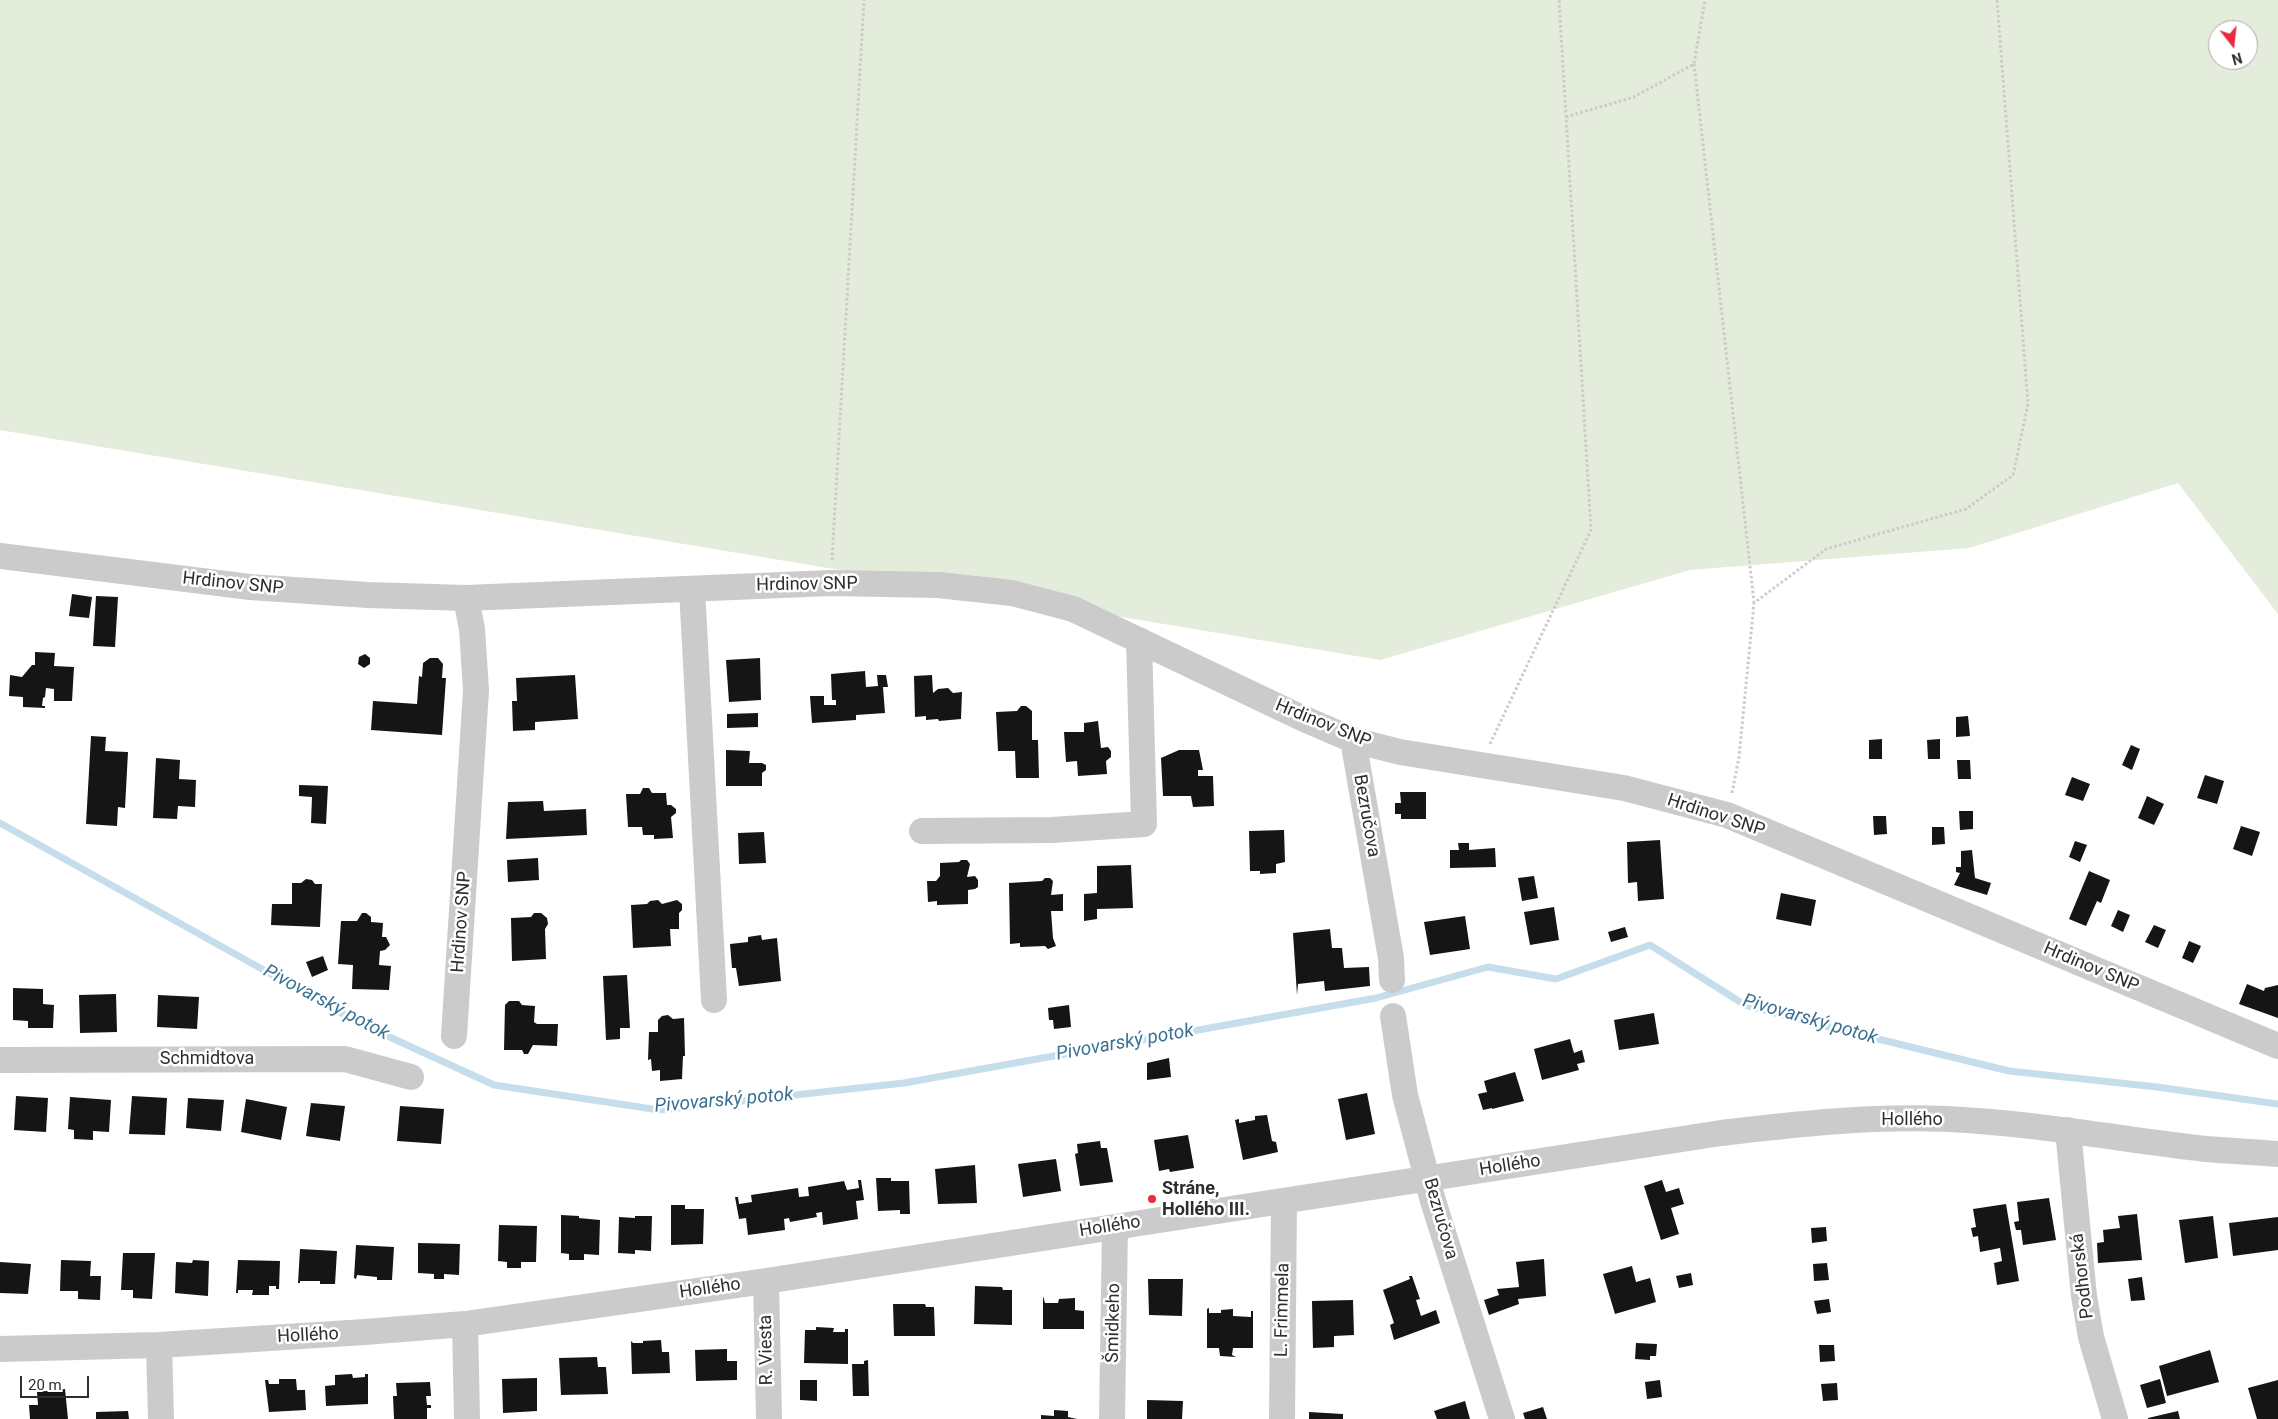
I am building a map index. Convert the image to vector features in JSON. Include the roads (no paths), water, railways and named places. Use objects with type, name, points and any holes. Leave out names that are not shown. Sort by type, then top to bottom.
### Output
[{"type":"street","name":"Hrdinov SNP","points":[[0,556],[250,587],[368,595],[466,598],[831,583],[938,585],[1012,593],[1074,609],[1302,718],[1353,740],[1400,752],[1624,788],[1727,815],[2278,1046]]},
{"type":"street","points":[[692,589],[714,1000]]},
{"type":"street","name":"Hrdinov SNP","points":[[454,1036],[476,690],[472,629],[466,598]]},
{"type":"street","points":[[922,831],[1052,830],[1144,824],[1138,640]]},
{"type":"street","name":"Bezručova","points":[[1353,740],[1391,958],[1392,980]]},
{"type":"street","name":"Bezručova","points":[[1393,1016],[1405,1095],[1428,1179],[1502,1419]]},
{"type":"street","name":"Schmidtova","points":[[0,1060],[345,1059],[411,1077]]},
{"type":"street","name":"Hollého","points":[[0,1349],[159,1345],[465,1324],[766,1281],[1721,1133],[1800,1124],[1878,1119],[1947,1119],[2068,1130],[2208,1149],[2278,1154]]},
{"type":"street","name":"Podhorská","points":[[2068,1130],[2084,1296],[2092,1337],[2115,1419]]},
{"type":"street","name":"L. Frimmela","points":[[1282,1419],[1284,1201]]},
{"type":"street","name":"Šmidkeho","points":[[1112,1419],[1115,1227]]},
{"type":"street","name":"R. Viesta","points":[[766,1281],[769,1419]]},
{"type":"street","points":[[465,1324],[467,1419]]},
{"type":"street","points":[[159,1345],[161,1419]]},
{"type":"waterway","name":"Pivovarský potok","points":[[0,823],[357,1022],[494,1085],[659,1110],[904,1083],[1376,998],[1488,967],[1556,979],[1650,945],[1745,1005],[1833,1028],[2009,1071],[2157,1087],[2278,1104]]},
{"type":"place","name":"Stráne, Hollého III.","points":[[1152,1199]]}]
